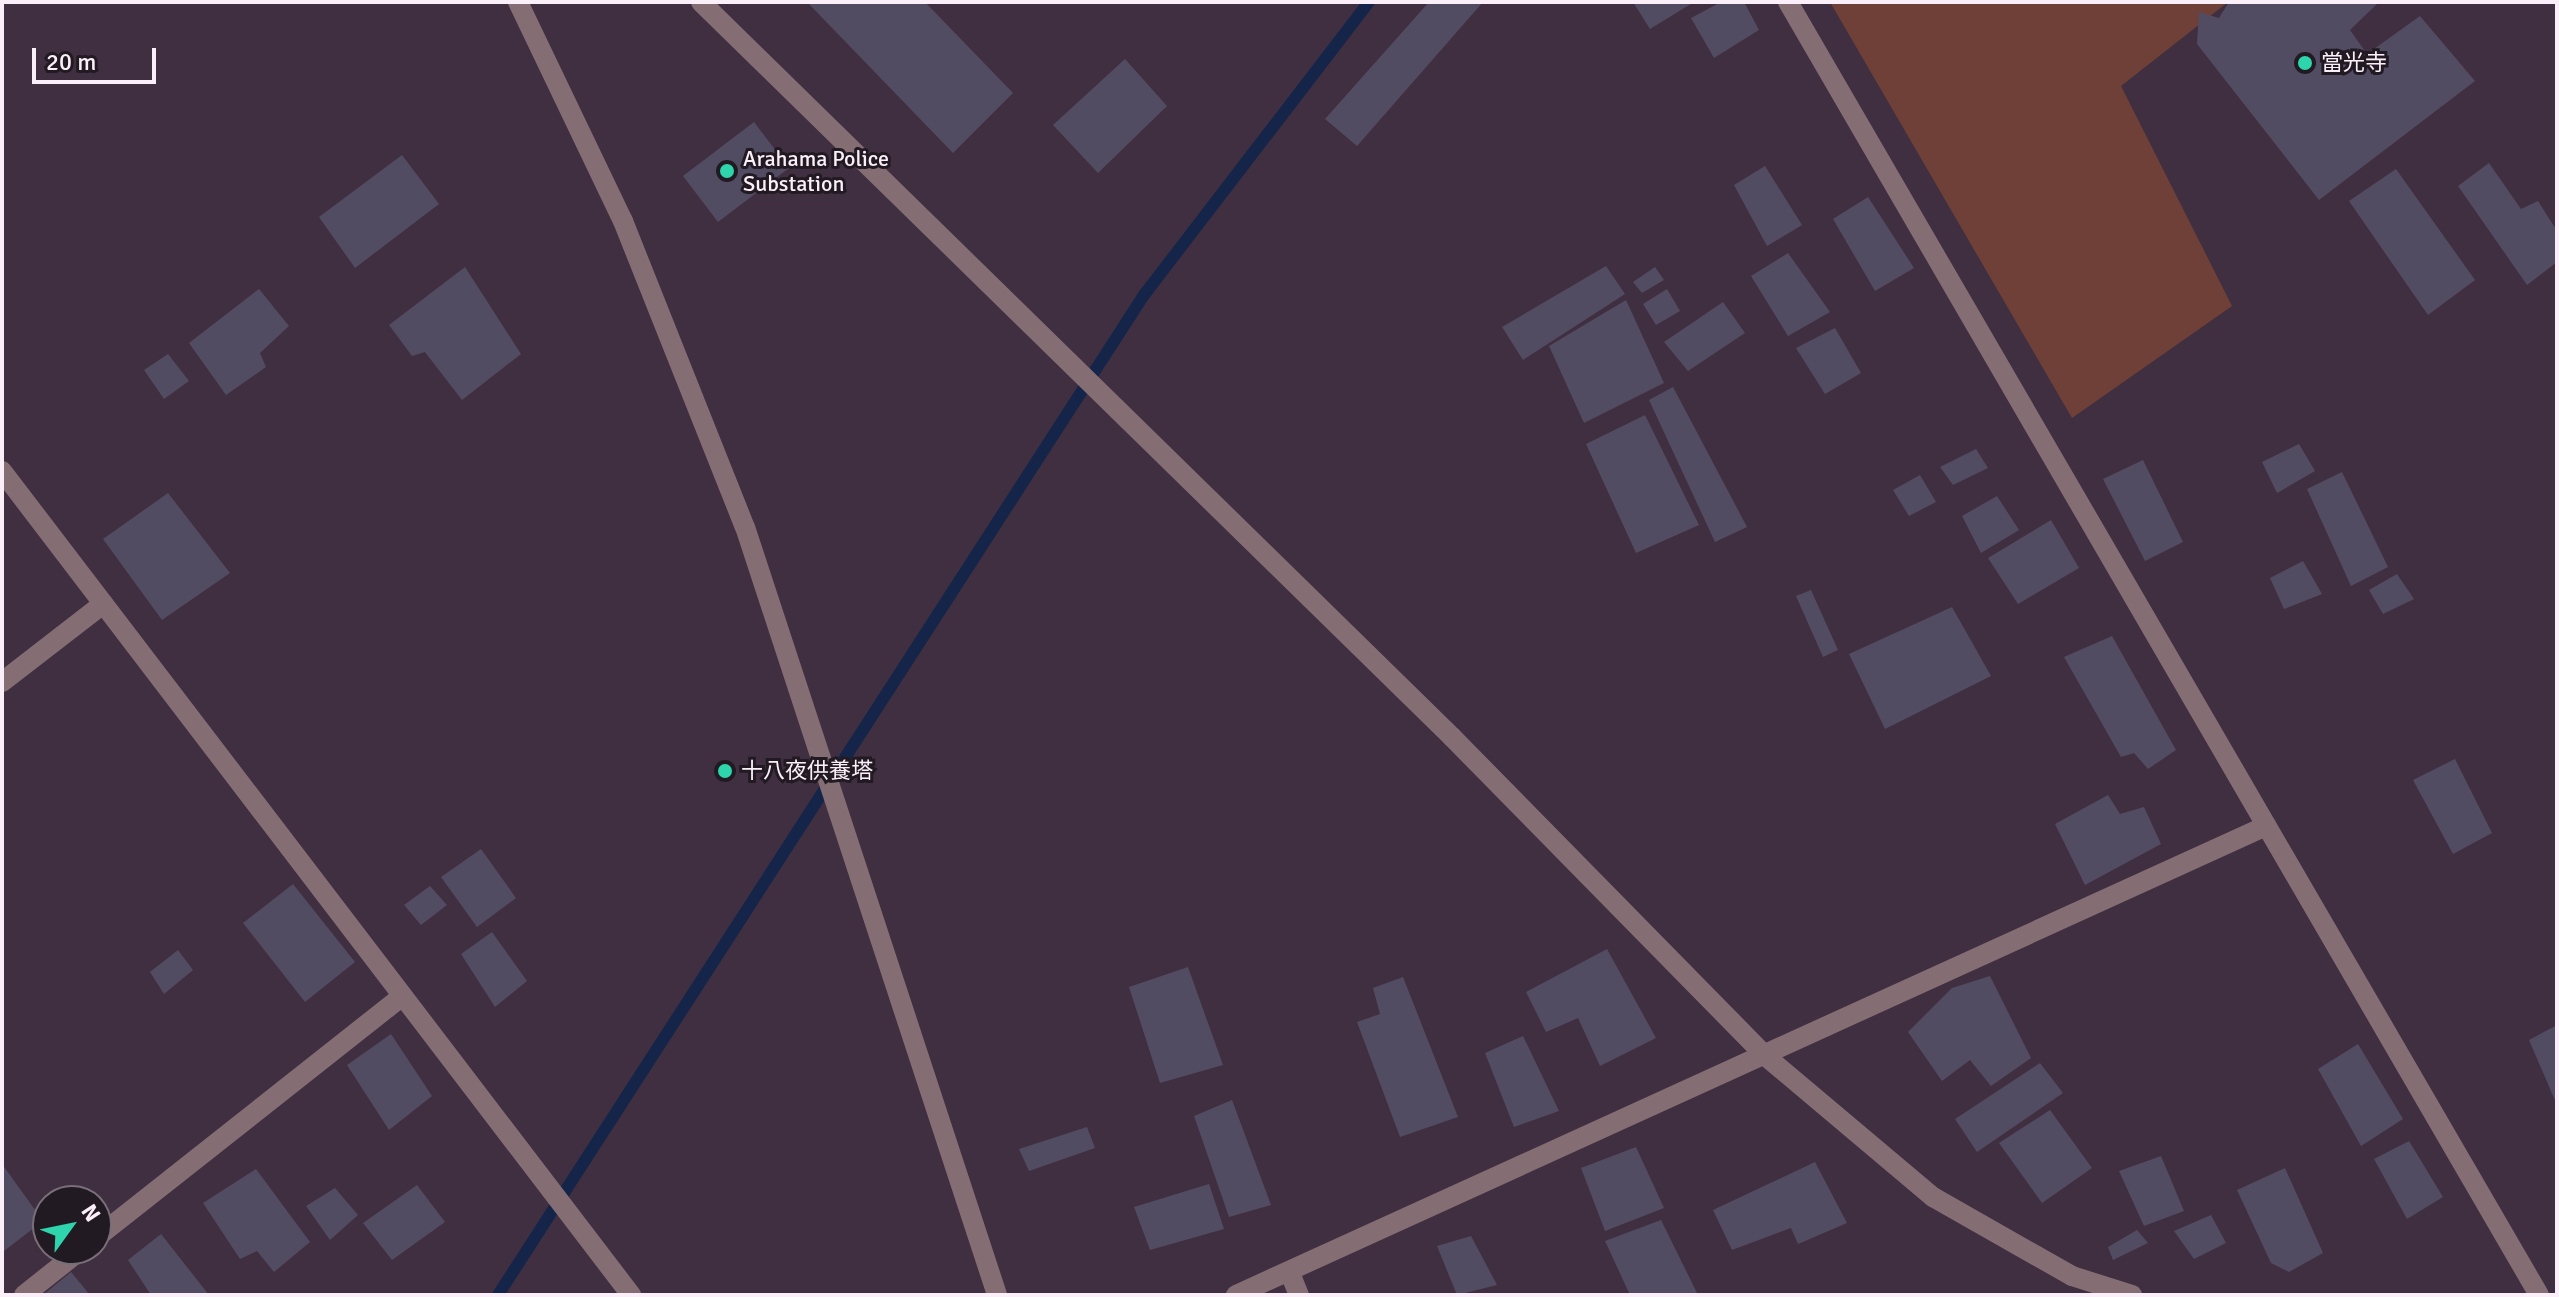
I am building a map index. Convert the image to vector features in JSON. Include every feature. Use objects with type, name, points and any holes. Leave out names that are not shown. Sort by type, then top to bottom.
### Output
[{"type":"street","points":[[518,2],[623,221],[745,527],[997,1295]]},
{"type":"street","points":[[701,2],[1057,355],[1452,737],[1762,1053],[1933,1197],[2072,1276],[2132,1295]]},
{"type":"street","points":[[1788,2],[2539,1295]]},
{"type":"street","points":[[2,471],[631,1295]]},
{"type":"street","points":[[2,682],[103,604]]},
{"type":"street","points":[[1236,1295],[2266,826]]},
{"type":"street","points":[[112,1225],[402,996]]},
{"type":"street","points":[[24,1295],[62,1265]]},
{"type":"street","points":[[1290,1273],[1299,1295]]},
{"type":"shaded area","points":[[1830,2],[2228,2],[2121,86],[2232,306],[2072,418]]},
{"type":"building","points":[[807,2],[925,2],[1013,93],[953,153]]},
{"type":"building","points":[[1429,2],[1483,2],[1357,146],[1325,119]]},
{"type":"building","points":[[1633,2],[1694,2],[1650,29]]},
{"type":"building","points":[[1721,2],[1744,2],[1759,30],[1714,58],[1691,18]]},
{"type":"building","points":[[2229,2],[2379,2],[2350,30],[2367,54],[2420,16],[2475,81],[2319,200],[2197,44],[2199,12],[2219,18]]},
{"type":"building","points":[[1125,59],[1167,106],[1098,173],[1053,125]]},
{"type":"building","points":[[754,122],[789,168],[718,222],[683,176]]},
{"type":"building","points":[[402,155],[439,204],[355,268],[319,217]]},
{"type":"building","points":[[2489,163],[2521,209],[2538,201],[2557,231],[2557,262],[2527,285],[2458,186]]},
{"type":"building","points":[[1765,166],[1802,225],[1767,246],[1734,185]]},
{"type":"building","points":[[2396,169],[2475,280],[2428,315],[2349,201]]},
{"type":"building","points":[[1868,197],[1914,268],[1875,291],[1833,219]]},
{"type":"building","points":[[1788,253],[1830,312],[1788,336],[1751,276]]},
{"type":"building","points":[[1606,266],[1625,294],[1523,360],[1502,327]]},
{"type":"building","points":[[465,267],[521,354],[462,400],[425,352],[412,356],[389,325]]},
{"type":"building","points":[[1655,267],[1664,280],[1642,293],[1633,282]]},
{"type":"building","points":[[259,289],[289,326],[260,353],[266,367],[226,395],[189,343]]},
{"type":"building","points":[[1667,289],[1680,311],[1656,325],[1643,304]]},
{"type":"building","points":[[1626,300],[1664,383],[1584,423],[1549,346]]},
{"type":"building","points":[[1723,302],[1745,333],[1688,371],[1664,342]]},
{"type":"building","points":[[1835,328],[1861,373],[1825,394],[1796,348]]},
{"type":"building","points":[[168,354],[189,381],[164,399],[144,370]]},
{"type":"building","points":[[1673,387],[1747,527],[1715,542],[1649,400]]},
{"type":"building","points":[[1645,415],[1699,525],[1636,553],[1586,444]]},
{"type":"building","points":[[2299,444],[2315,471],[2277,493],[2262,462]]},
{"type":"building","points":[[1976,449],[1988,468],[1953,485],[1940,467]]},
{"type":"building","points":[[2143,460],[2183,542],[2145,561],[2103,479]]},
{"type":"building","points":[[2342,472],[2388,567],[2351,586],[2307,489]]},
{"type":"building","points":[[1920,475],[1936,502],[1909,516],[1893,490]]},
{"type":"building","points":[[168,493],[230,573],[162,620],[103,539]]},
{"type":"building","points":[[1997,496],[2019,530],[1981,553],[1962,516]]},
{"type":"building","points":[[2051,520],[2079,568],[2018,604],[1988,558]]},
{"type":"building","points":[[2303,561],[2322,594],[2284,609],[2270,578]]},
{"type":"building","points":[[2397,574],[2414,599],[2383,614],[2369,590]]},
{"type":"building","points":[[1811,590],[1838,650],[1823,657],[1796,596]]},
{"type":"building","points":[[1952,607],[1991,676],[1885,729],[1849,654]]},
{"type":"building","points":[[2112,636],[2176,750],[2148,769],[2134,753],[2121,757],[2064,657]]},
{"type":"building","points":[[2455,759],[2492,833],[2453,854],[2413,780]]},
{"type":"building","points":[[2108,795],[2120,814],[2144,807],[2161,844],[2085,885],[2055,824]]},
{"type":"building","points":[[481,849],[516,898],[477,927],[441,877]]},
{"type":"building","points":[[293,884],[355,962],[305,1002],[243,923]]},
{"type":"building","points":[[430,886],[447,905],[421,925],[404,905]]},
{"type":"building","points":[[492,932],[527,981],[495,1007],[461,954]]},
{"type":"building","points":[[1607,949],[1656,1038],[1600,1066],[1578,1018],[1546,1032],[1526,992]]},
{"type":"building","points":[[178,950],[193,970],[164,994],[150,972]]},
{"type":"building","points":[[1188,967],[1223,1065],[1160,1083],[1129,987]]},
{"type":"building","points":[[1990,976],[2031,1058],[1991,1086],[1970,1060],[1942,1081],[1908,1032],[1952,988]]},
{"type":"building","points":[[1403,977],[1458,1117],[1400,1137],[1357,1022],[1380,1014],[1373,988]]},
{"type":"building","points":[[2557,1025],[2557,1105],[2529,1040]]},
{"type":"building","points":[[391,1034],[432,1096],[389,1130],[347,1065]]},
{"type":"building","points":[[1523,1036],[1559,1111],[1514,1127],[1485,1053]]},
{"type":"building","points":[[2358,1044],[2403,1119],[2361,1146],[2318,1069]]},
{"type":"building","points":[[2040,1063],[2063,1093],[1977,1152],[1955,1119]]},
{"type":"building","points":[[1232,1100],[1271,1205],[1229,1217],[1194,1116]]},
{"type":"building","points":[[2050,1110],[2092,1168],[2042,1203],[1999,1143]]},
{"type":"building","points":[[1087,1127],[1095,1148],[1029,1171],[1019,1149]]},
{"type":"building","points":[[2409,1141],[2443,1197],[2407,1219],[2374,1159]]},
{"type":"building","points":[[1636,1147],[1664,1208],[1605,1231],[1581,1168]]},
{"type":"building","points":[[2161,1156],[2184,1211],[2144,1226],[2119,1171]]},
{"type":"building","points":[[1815,1162],[1847,1223],[1798,1244],[1791,1228],[1732,1250],[1713,1210]]},
{"type":"building","points":[[2,1164],[32,1206],[32,1229],[4,1251]]},
{"type":"building","points":[[2285,1168],[2323,1253],[2289,1272],[2271,1263],[2237,1190]]},
{"type":"building","points":[[256,1169],[310,1242],[274,1272],[257,1251],[240,1259],[203,1203]]},
{"type":"building","points":[[1209,1184],[1224,1229],[1150,1250],[1134,1207]]},
{"type":"building","points":[[417,1185],[445,1222],[392,1260],[363,1223]]},
{"type":"building","points":[[335,1188],[358,1215],[330,1240],[306,1206]]},
{"type":"building","points":[[2211,1215],[2226,1243],[2194,1259],[2174,1231]]},
{"type":"building","points":[[1661,1220],[1698,1295],[1630,1295],[1605,1241]]},
{"type":"building","points":[[2137,1230],[2148,1243],[2113,1260],[2108,1247]]},
{"type":"building","points":[[161,1234],[209,1295],[151,1295],[128,1260]]},
{"type":"building","points":[[1471,1236],[1497,1285],[1457,1295],[1437,1246]]},
{"type":"building","points":[[71,1272],[90,1295],[43,1295]]},
{"type":"waterway","points":[[498,1295],[1144,295],[1369,2]]},
{"type":"place","name":"當光寺","points":[[2305,63]]},
{"type":"place","name":"Arahama Police Substation","points":[[727,171]]},
{"type":"place","name":"十八夜供養塔","points":[[725,771]]}]
